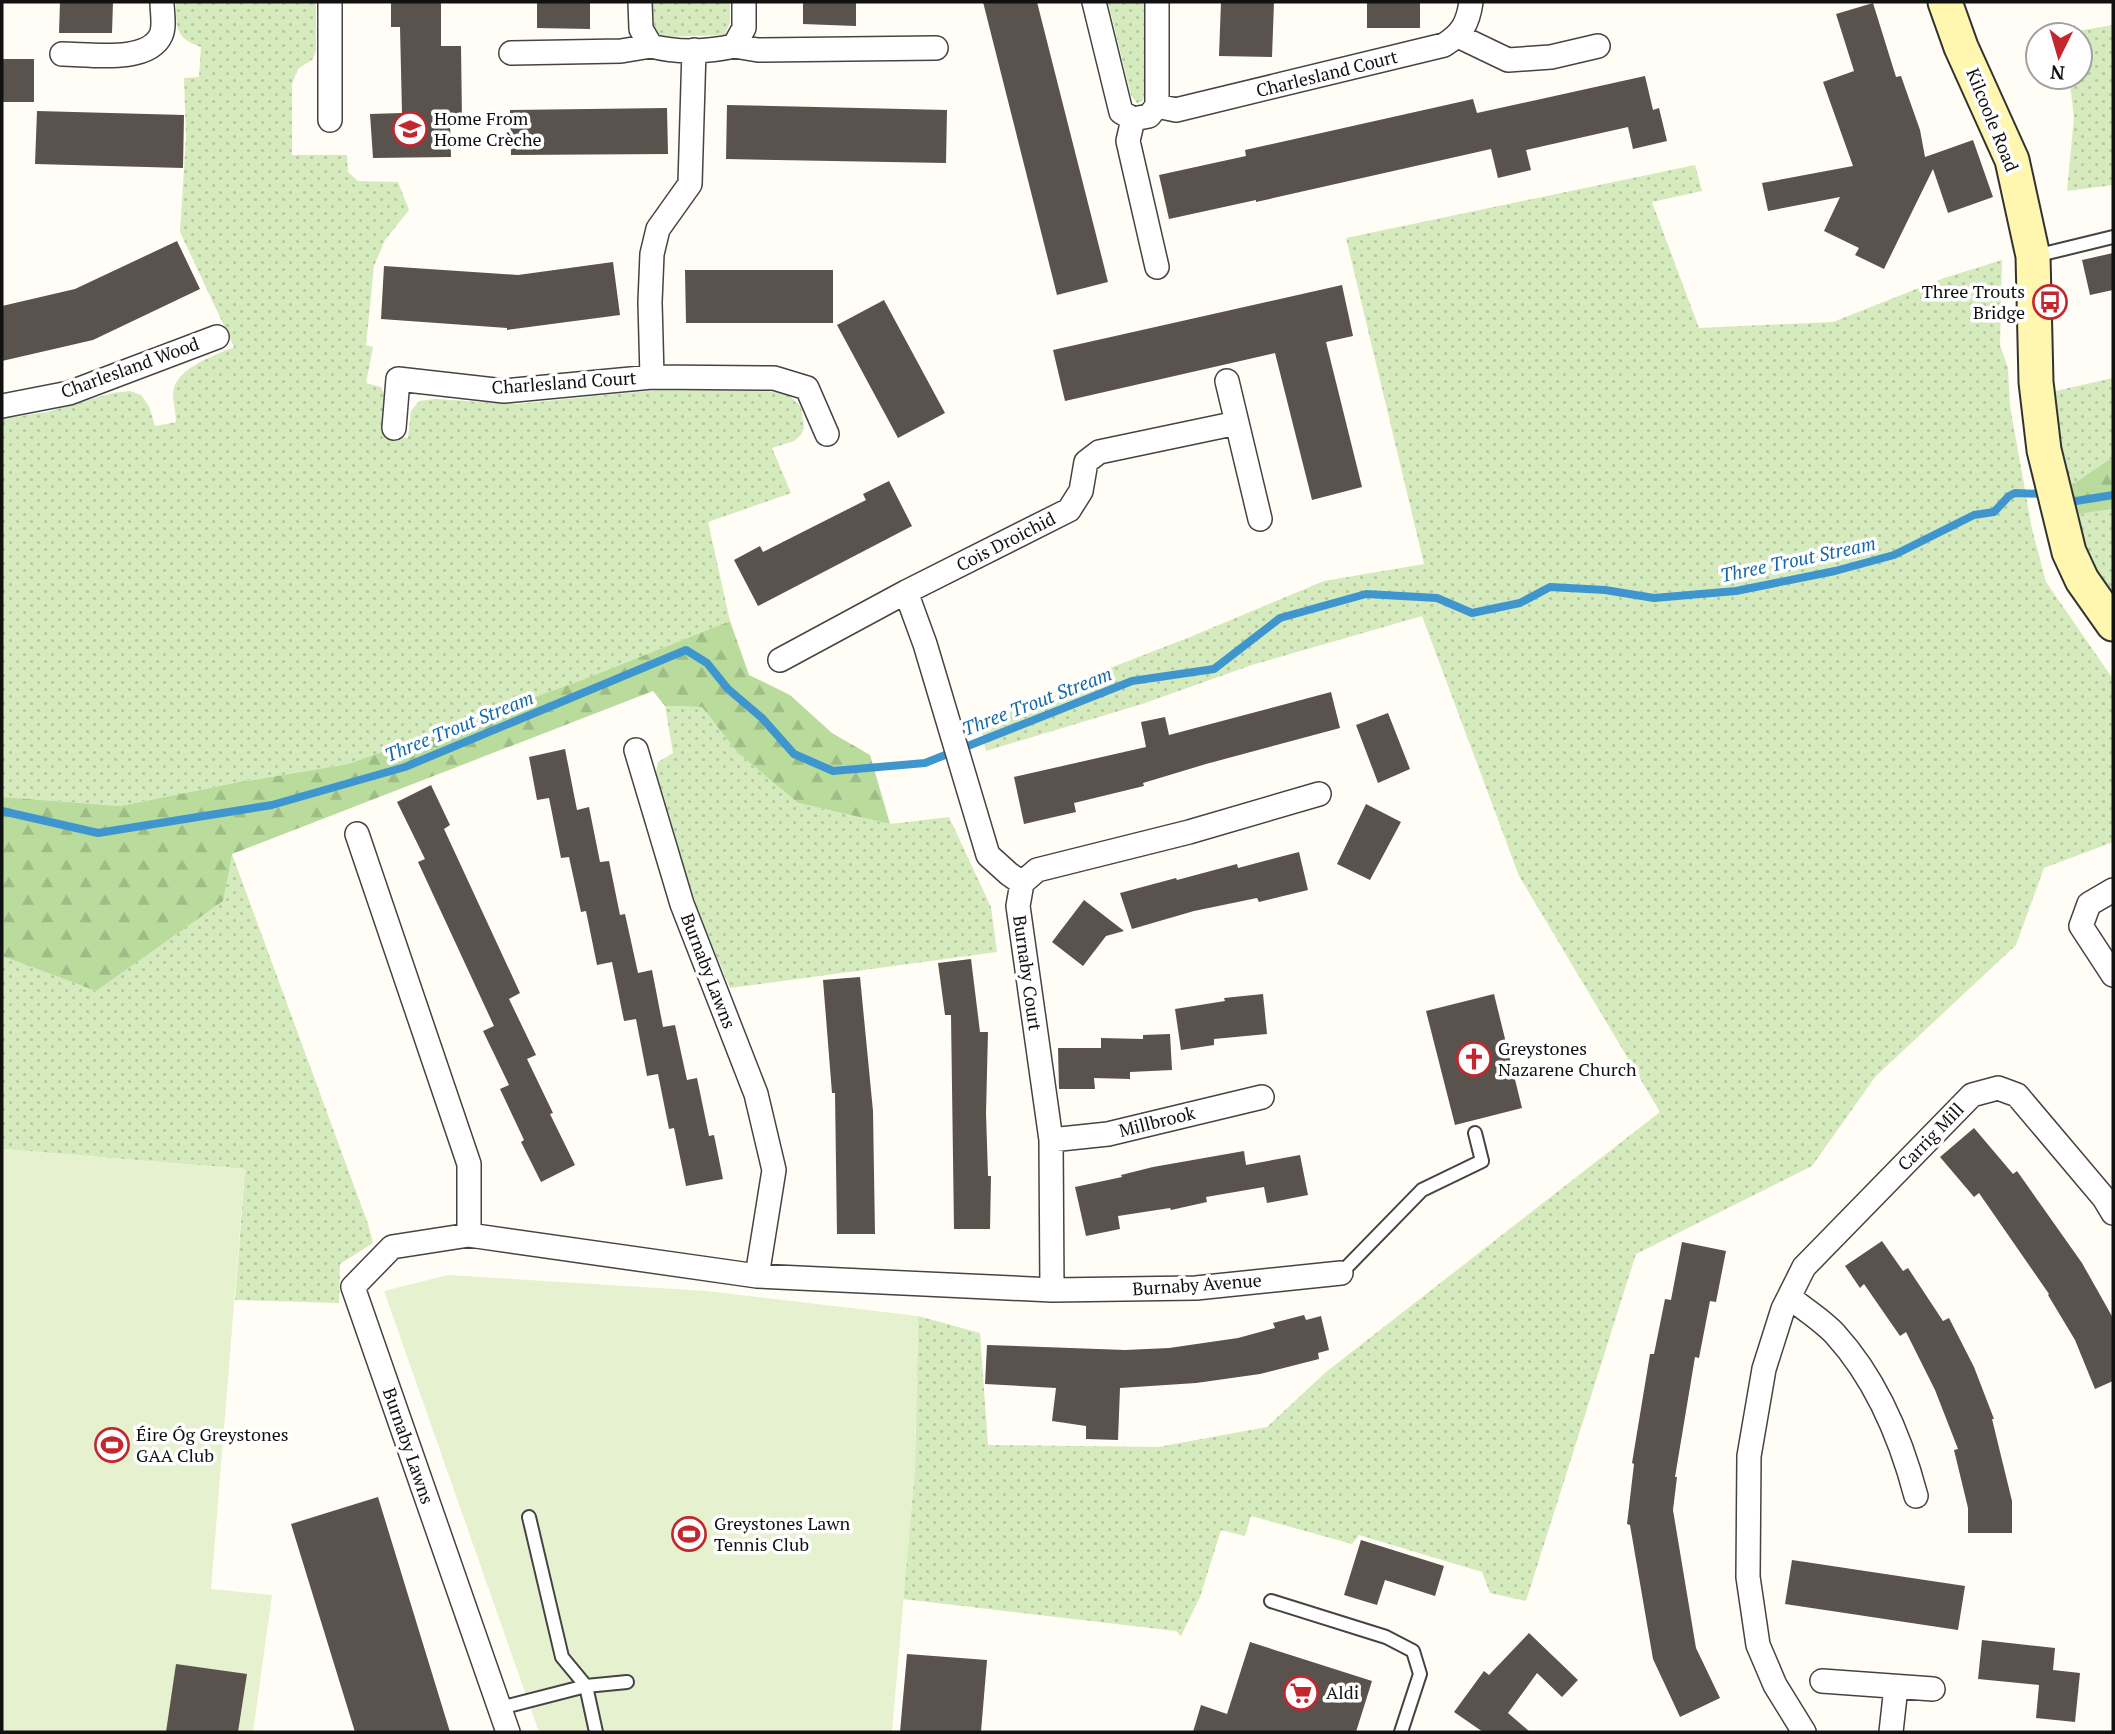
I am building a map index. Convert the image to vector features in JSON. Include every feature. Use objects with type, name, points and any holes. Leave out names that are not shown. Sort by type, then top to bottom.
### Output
[{"type":"main road","name":"Kilcoole Road","points":[[1945,2],[1961,47],[2012,160],[2033,256],[2036,382],[2044,450],[2069,552],[2082,580],[2113,625]]},
{"type":"street","points":[[62,54],[122,55],[146,51],[162,32],[162,2]]},
{"type":"street","points":[[330,2],[330,120]]},
{"type":"street","points":[[640,2],[641,29],[651,46]]},
{"type":"street","points":[[734,46],[744,28],[744,2]]},
{"type":"street","points":[[1094,2],[1121,112],[1133,119],[1128,141],[1157,267]]},
{"type":"street","points":[[1157,2],[1157,106]]},
{"type":"street","points":[[1471,2],[1467,22],[1458,36],[1508,60],[1551,57],[1598,46]]},
{"type":"street","name":"Charlesland Court","points":[[1133,119],[1149,116],[1157,106],[1176,110],[1444,45],[1458,36]]},
{"type":"street","points":[[510,53],[621,51],[651,46],[668,51],[734,46],[758,50],[936,48]]},
{"type":"street","name":"Charlesland Court","points":[[652,377],[652,254],[658,229],[690,184],[694,50]]},
{"type":"street","name":"Charlesland Wood","points":[[2,406],[69,393],[217,337]]},
{"type":"street","name":"Charlesland Court","points":[[394,428],[398,379],[504,391],[652,377],[701,376],[774,378],[807,388],[827,434]]},
{"type":"street","points":[[1227,381],[1260,519]]},
{"type":"street","name":"Cois Droichid","points":[[780,660],[906,592],[1069,510],[1081,491],[1086,462],[1099,452],[1237,422]]},
{"type":"street","points":[[906,592],[925,644],[988,855],[1022,883],[1037,870],[1189,832],[1319,794]]},
{"type":"street","name":"Burnaby Lawns","points":[[636,750],[682,904],[759,1107],[774,1170],[757,1276]]},
{"type":"street","points":[[357,834],[469,1164],[469,1235]]},
{"type":"street","name":"Burnaby Court","points":[[1022,883],[1018,906],[1051,1140],[1052,1290]]},
{"type":"street","points":[[2113,890],[2089,904],[2081,926],[2113,975]]},
{"type":"street","name":"Carrig Mill","points":[[1804,1732],[1775,1685],[1758,1645],[1748,1577],[1749,1457],[1764,1369],[1789,1297],[1804,1267],[1972,1096],[1998,1088],[2017,1095],[2104,1198],[2113,1213]]},
{"type":"street","name":"Millbrook","points":[[1051,1140],[1108,1134],[1262,1097]]},
{"type":"street","name":"Burnaby Lawns","points":[[508,1732],[353,1287],[392,1247],[469,1235],[757,1276],[1052,1290]]},
{"type":"street","name":"Burnaby Avenue","points":[[1052,1290],[1196,1289],[1341,1273]]},
{"type":"street","points":[[1789,1297],[1835,1334],[1863,1371],[1894,1428],[1916,1496]]},
{"type":"street","points":[[1822,1681],[1933,1689]]},
{"type":"street","points":[[1891,1732],[1896,1687]]},
{"type":"lane","points":[[2033,256],[2113,237]]},
{"type":"lane","points":[[1341,1273],[1422,1191],[1482,1161],[1475,1133]]},
{"type":"lane","points":[[529,1517],[562,1657],[586,1686],[596,1732]]},
{"type":"lane","points":[[1270,1601],[1386,1637],[1413,1651],[1420,1674],[1401,1732]]},
{"type":"lane","points":[[500,1708],[586,1686],[628,1682]]},
{"type":"green space","points":[[176,2],[316,2],[316,50],[313,59],[298,69],[292,84],[292,155],[347,155],[348,172],[358,181],[398,182],[409,210],[385,240],[374,266],[366,345],[373,347],[366,383],[381,387],[386,398],[384,435],[408,438],[411,411],[419,401],[435,399],[516,404],[677,388],[786,392],[801,407],[804,428],[801,435],[794,441],[772,448],[791,493],[708,522],[730,621],[582,680],[348,764],[120,806],[2,797],[2,419],[47,412],[112,393],[130,391],[141,395],[149,406],[155,426],[176,422],[173,393],[181,376],[197,364],[234,347],[180,232],[186,137],[184,78],[199,77],[201,47],[186,40],[179,30]]},
{"type":"green space","points":[[652,2],[730,2],[730,22],[725,35],[663,37],[654,31]]},
{"type":"green space","points":[[1108,2],[1145,2],[1145,92],[1143,101],[1137,103],[1131,95]]},
{"type":"green space","points":[[2113,25],[2113,185],[2067,191],[2074,117],[2071,91],[2094,91],[2094,28]]},
{"type":"green space","points":[[1695,165],[1702,191],[1652,202],[1699,328],[1833,322],[1944,278],[2002,260],[2000,345],[2008,368],[2010,406],[2032,529],[2046,582],[2113,679],[2113,842],[2044,868],[2016,945],[1875,1077],[1812,1166],[1636,1254],[1526,1601],[1490,1593],[1482,1572],[1359,1535],[1352,1544],[1251,1516],[1245,1536],[1221,1530],[1200,1597],[1181,1636],[1176,1631],[903,1599],[915,1468],[918,1316],[980,1333],[988,1445],[1158,1447],[1267,1427],[1326,1372],[1660,1112],[1519,876],[1422,616],[1252,665],[1142,704],[986,751],[979,719],[1190,637],[1324,581],[1424,564],[1346,238]]},
{"type":"green space","points":[[2113,378],[2113,457],[2067,488],[2051,392]]},
{"type":"green space","points":[[2113,457],[2113,509],[2072,515],[2067,488]]},
{"type":"green space","points":[[2113,509],[2113,604],[2074,528],[2072,515]]},
{"type":"green space","points":[[730,621],[749,675],[790,695],[832,733],[870,755],[890,824],[798,803],[737,752],[702,707],[665,706],[653,691],[232,854],[223,901],[96,991],[2,956],[2,797],[120,806],[348,764],[582,680]]},
{"type":"green space","points":[[665,706],[702,707],[737,752],[798,803],[890,824],[949,817],[991,907],[997,952],[730,988],[704,926],[659,801],[655,777],[658,762],[673,753]]},
{"type":"green space","points":[[232,854],[373,1243],[340,1264],[339,1303],[235,1300],[245,1169],[2,1149],[2,956],[96,991]]},
{"type":"green space","name":"Éire Óg Greystones GAA Club","points":[[2,1149],[245,1169],[211,1589],[272,1595],[253,1732],[2,1732]]},
{"type":"green space","name":"Greystones Lawn Tennis Club","points":[[448,1275],[706,1291],[918,1316],[915,1468],[892,1732],[539,1732],[384,1291]]},
{"type":"building","points":[[60,2],[113,2],[112,33],[59,33]]},
{"type":"building","points":[[391,2],[441,2],[441,46],[461,46],[462,121],[450,120],[451,157],[373,158],[370,114],[402,113],[400,27],[391,27]]},
{"type":"building","points":[[537,2],[590,2],[590,29],[537,28]]},
{"type":"building","points":[[803,2],[856,2],[856,26],[803,24]]},
{"type":"building","points":[[983,2],[1037,2],[1108,282],[1057,295]]},
{"type":"building","points":[[1221,2],[1274,2],[1272,57],[1219,56]]},
{"type":"building","points":[[1367,2],[1420,2],[1420,28],[1367,28]]},
{"type":"building","points":[[1873,3],[1896,77],[1901,76],[1920,130],[1925,157],[1973,140],[1993,197],[1948,213],[1933,169],[1884,269],[1855,255],[1859,248],[1824,231],[1840,197],[1768,211],[1762,183],[1853,166],[1823,82],[1854,71],[1836,14]]},
{"type":"building","points":[[2,59],[34,59],[34,102],[2,102]]},
{"type":"building","points":[[1645,76],[1653,110],[1659,108],[1667,141],[1633,149],[1628,127],[1526,150],[1531,170],[1498,178],[1491,149],[1169,219],[1159,175],[1246,156],[1245,150],[1473,99],[1477,113]]},
{"type":"building","points":[[727,105],[947,110],[946,163],[726,159]]},
{"type":"building","points":[[667,108],[668,154],[511,155],[510,110]]},
{"type":"building","points":[[37,111],[184,115],[183,168],[35,164]]},
{"type":"building","points":[[177,241],[200,289],[93,340],[2,361],[2,306],[75,289]]},
{"type":"building","points":[[2113,253],[2113,290],[2090,295],[2082,260]]},
{"type":"building","points":[[613,262],[620,315],[507,330],[381,319],[384,266],[518,275]]},
{"type":"building","points":[[685,270],[833,270],[833,323],[686,323]]},
{"type":"building","points":[[1342,285],[1353,336],[1326,342],[1362,487],[1312,500],[1275,353],[1065,401],[1053,350]]},
{"type":"building","points":[[884,300],[945,413],[898,438],[837,325]]},
{"type":"building","points":[[889,481],[912,526],[758,606],[734,560],[760,546],[763,552],[866,500],[863,494]]},
{"type":"building","points":[[1331,692],[1340,728],[1206,764],[1143,783],[1144,786],[1074,803],[1076,812],[1024,824],[1014,777],[1146,747],[1141,722],[1165,717],[1169,735]]},
{"type":"building","points":[[1388,713],[1410,769],[1378,783],[1356,725]]},
{"type":"building","points":[[565,749],[577,810],[589,807],[600,862],[609,861],[620,915],[625,914],[638,973],[652,970],[663,1027],[675,1025],[687,1080],[697,1078],[709,1136],[714,1135],[723,1179],[686,1186],[674,1128],[669,1129],[658,1074],[647,1076],[636,1019],[624,1021],[612,962],[597,965],[586,911],[581,912],[569,857],[561,858],[549,798],[537,800],[529,757]]},
{"type":"building","points":[[431,785],[450,825],[444,829],[520,993],[509,999],[536,1055],[527,1059],[575,1165],[541,1182],[521,1142],[524,1140],[500,1089],[509,1085],[483,1031],[494,1026],[418,862],[425,859],[397,802]]},
{"type":"building","points":[[1366,804],[1401,822],[1370,880],[1337,864]]},
{"type":"building","points":[[1299,852],[1308,890],[1259,902],[1257,898],[1194,911],[1132,929],[1120,893],[1237,864],[1238,868]]},
{"type":"building","points":[[1084,900],[1124,931],[1106,936],[1083,966],[1052,942]]},
{"type":"building","points":[[971,959],[980,1032],[988,1032],[986,1113],[988,1176],[991,1176],[990,1229],[954,1229],[951,1015],[945,1015],[938,963]]},
{"type":"building","points":[[860,977],[873,1111],[875,1234],[837,1234],[835,1093],[832,1093],[823,980]]},
{"type":"building","points":[[1263,994],[1267,1034],[1214,1039],[1214,1045],[1181,1050],[1175,1009],[1225,1001],[1224,998]]},
{"type":"building","name":"Greystones Nazarene Church","points":[[1494,994],[1522,1108],[1455,1125],[1426,1011]]},
{"type":"building","points":[[1170,1034],[1172,1070],[1130,1072],[1130,1079],[1094,1078],[1095,1089],[1059,1089],[1058,1048],[1101,1048],[1101,1038],[1143,1039],[1143,1035]]},
{"type":"building","points":[[1974,1128],[2013,1174],[2017,1171],[2082,1263],[2113,1318],[2113,1381],[2095,1389],[2075,1340],[2049,1294],[1979,1193],[1974,1197],[1940,1157]]},
{"type":"building","points":[[1244,1151],[1246,1165],[1300,1155],[1308,1195],[1267,1203],[1264,1187],[1206,1197],[1207,1202],[1171,1210],[1118,1216],[1120,1229],[1086,1236],[1075,1187],[1153,1167]]},
{"type":"building","points":[[1882,1241],[1903,1271],[1908,1268],[1943,1321],[1949,1318],[1974,1367],[1994,1419],[2012,1501],[2012,1533],[1968,1533],[1968,1508],[1954,1450],[1958,1449],[1935,1390],[1906,1332],[1900,1336],[1864,1284],[1860,1288],[1845,1266]]},
{"type":"building","points":[[1682,1242],[1726,1251],[1716,1302],[1710,1301],[1699,1358],[1695,1357],[1675,1477],[1673,1510],[1696,1648],[1720,1698],[1680,1717],[1653,1659],[1630,1525],[1627,1524],[1632,1463],[1650,1354],[1654,1354],[1665,1299],[1671,1300]]},
{"type":"building","points":[[1304,1315],[1306,1320],[1321,1316],[1329,1350],[1318,1353],[1319,1359],[1260,1374],[1196,1383],[1120,1388],[1118,1440],[1086,1439],[1086,1426],[1052,1421],[1056,1388],[985,1384],[987,1345],[1125,1350],[1169,1348],[1238,1338],[1275,1328],[1273,1323]]},
{"type":"building","points":[[378,1497],[450,1732],[355,1732],[291,1524]]},
{"type":"building","points":[[1361,1540],[1444,1566],[1435,1596],[1385,1580],[1377,1605],[1344,1595]]},
{"type":"building","points":[[1792,1560],[1965,1586],[1958,1630],[1785,1604]]},
{"type":"building","points":[[1529,1633],[1578,1680],[1562,1697],[1537,1673],[1508,1713],[1530,1732],[1483,1732],[1454,1712],[1484,1671],[1489,1675]]},
{"type":"building","points":[[1982,1640],[2055,1648],[2053,1670],[2080,1673],[2075,1722],[2036,1718],[2039,1685],[1978,1679]]},
{"type":"building","name":"Aldi","points":[[1250,1642],[1372,1681],[1356,1732],[1193,1732],[1201,1705],[1227,1714]]},
{"type":"building","points":[[907,1654],[987,1660],[981,1732],[900,1732]]},
{"type":"building","points":[[176,1664],[247,1674],[238,1732],[166,1732]]},
{"type":"waterway","name":"Three Trout Stream","points":[[2,811],[98,833],[272,805],[405,767],[686,650],[707,663],[728,689],[762,718],[794,754],[833,771],[925,763],[1132,681],[1214,669],[1280,618],[1366,594],[1437,598],[1472,613],[1520,603],[1550,587],[1605,590],[1654,598],[1736,591],[1835,571],[1894,555],[1974,515],[1994,512],[2015,493],[2045,494]]},
{"type":"waterway","name":"Three Trout Stream","points":[[2065,498],[2076,501],[2113,495]]},
{"type":"place","name":"Home From Home Crèche","points":[[410,129]]},
{"type":"place","name":"Three Trouts Bridge","points":[[2050,302]]},
{"type":"place","name":"Greystones Nazarene Church","points":[[1474,1059]]},
{"type":"place","name":"Éire Óg Greystones GAA Club","points":[[112,1445]]},
{"type":"place","name":"Greystones Lawn Tennis Club","points":[[689,1534]]},
{"type":"place","name":"Aldi","points":[[1301,1693]]}]
